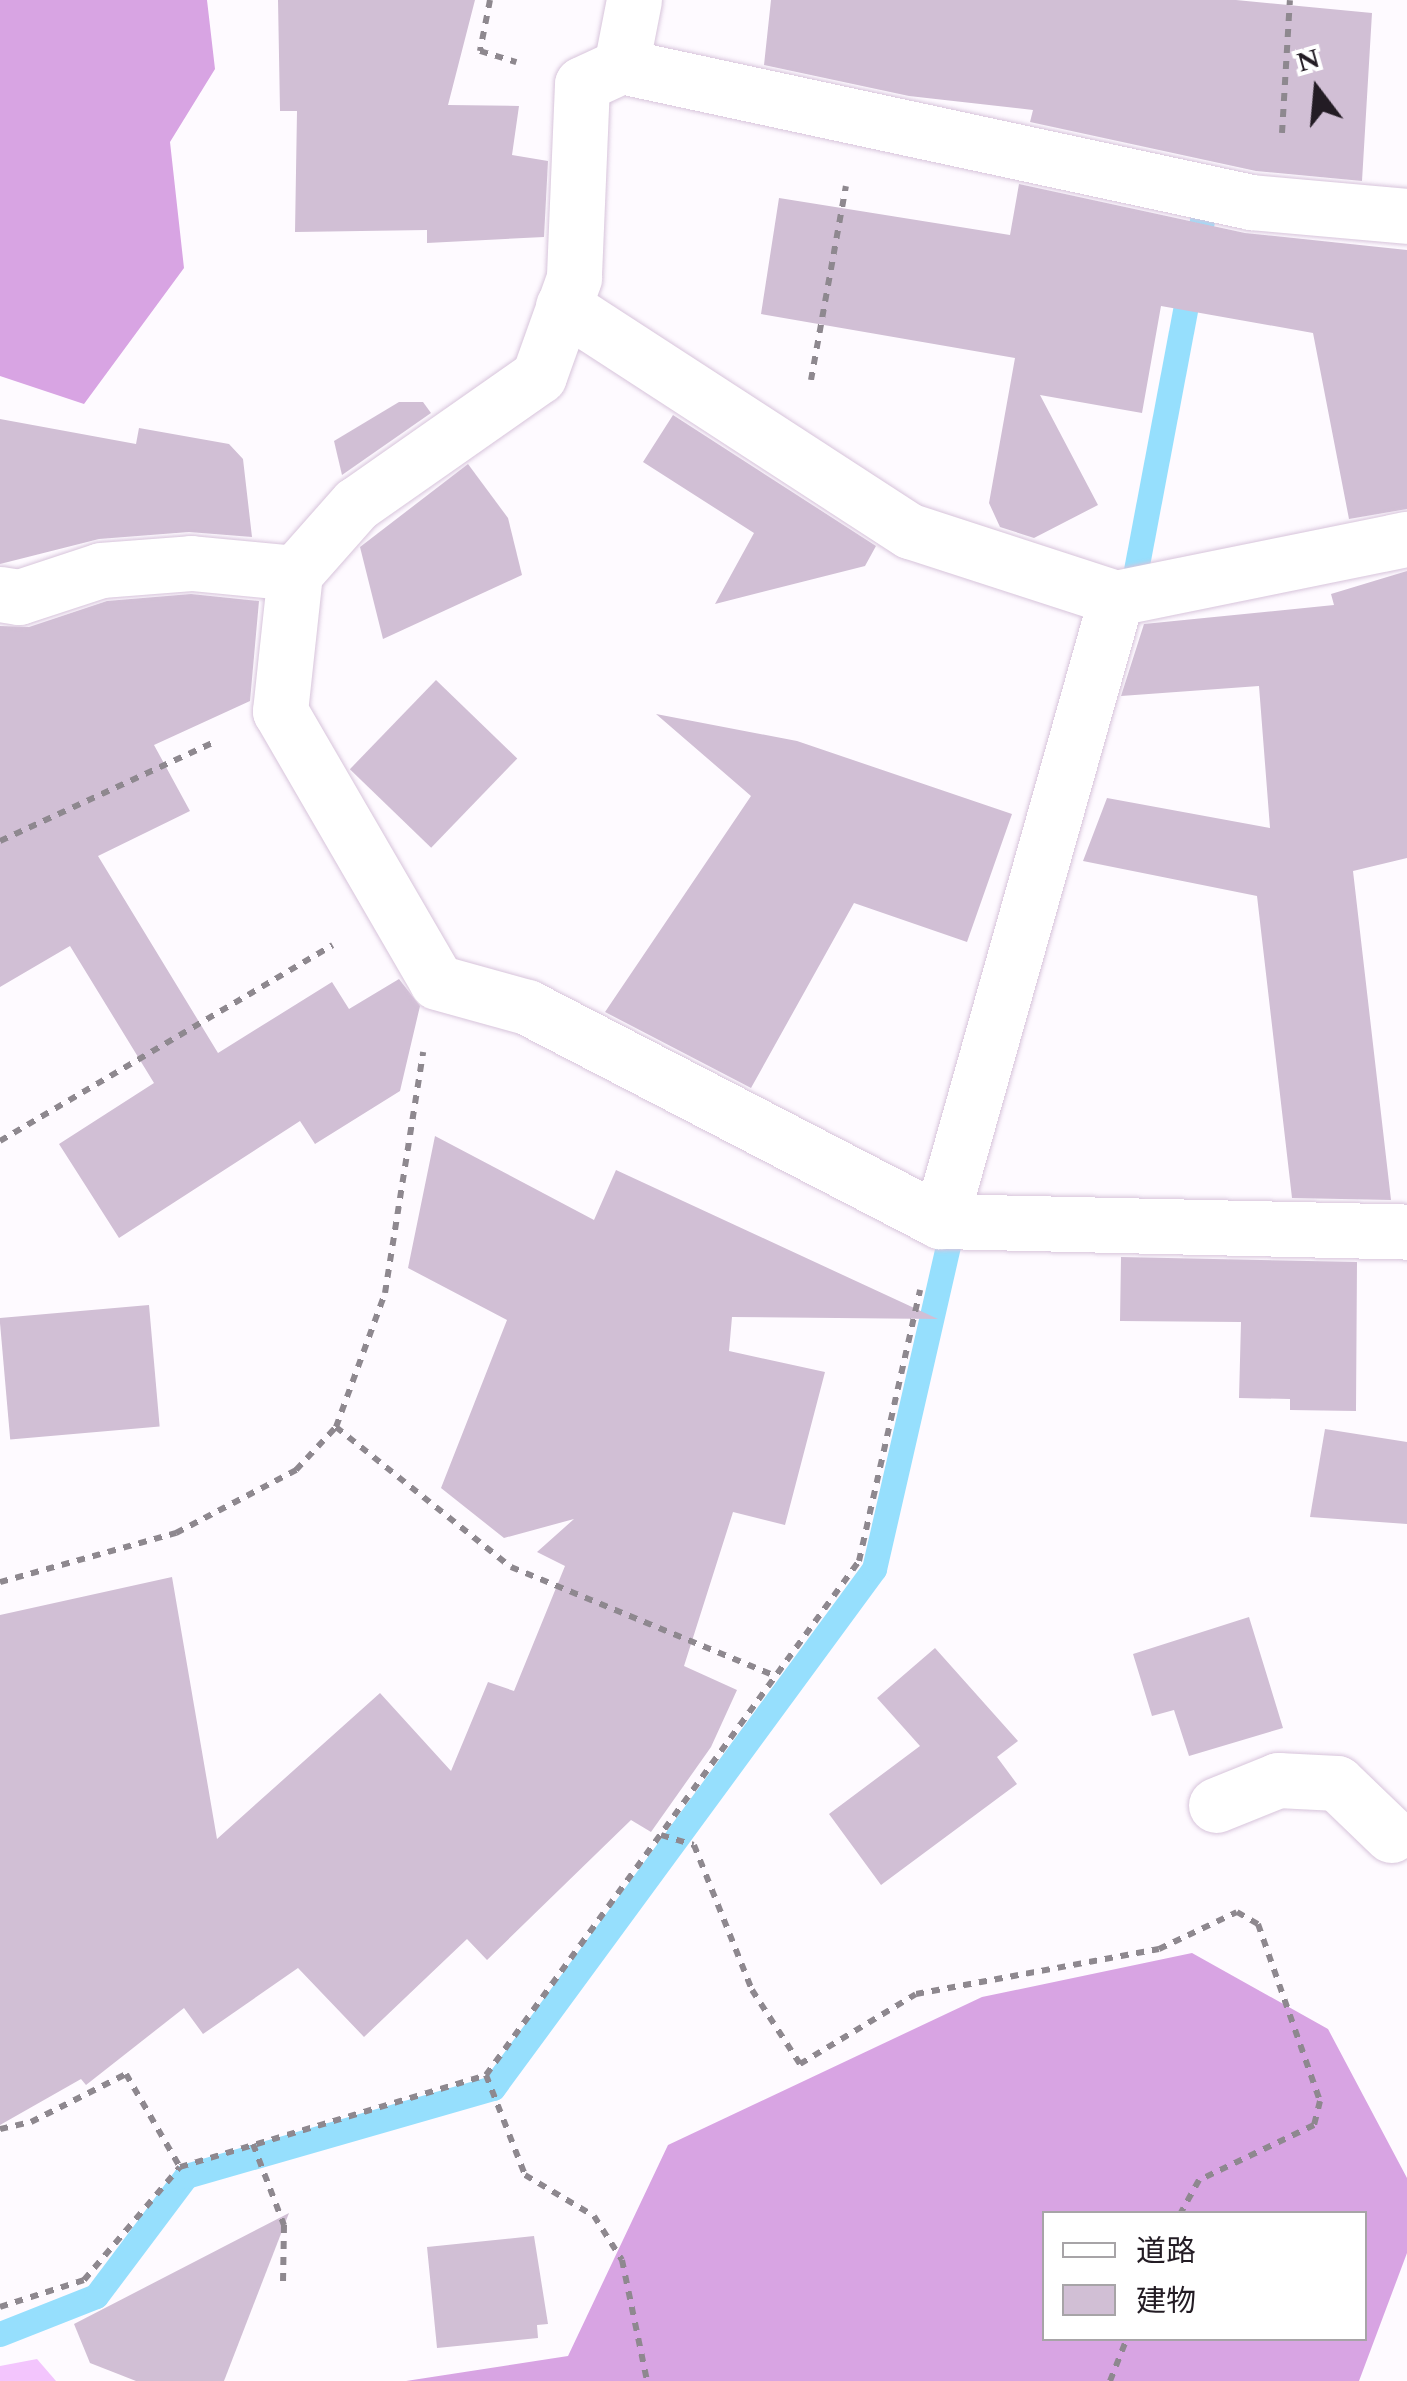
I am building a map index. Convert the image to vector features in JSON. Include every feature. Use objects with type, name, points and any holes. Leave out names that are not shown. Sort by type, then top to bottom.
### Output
[{"type":"street","points":[[621,66],[634,0]]},
{"type":"street","points":[[1407,216],[1278,204],[621,66],[582,84],[574,278],[539,376],[356,504],[295,573],[280,711],[437,982],[527,1007],[940,1221],[1407,1232]]},
{"type":"street","points":[[563,306],[910,530],[1116,598],[1407,539]]},
{"type":"street","points":[[0,594],[18,596],[100,570],[190,563],[295,573]]},
{"type":"street","points":[[940,1221],[1116,598]]},
{"type":"street","points":[[1216,1805],[1278,1780],[1337,1784],[1402,1843]]},
{"type":"path","points":[[1278,204],[1290,0]]},
{"type":"path","points":[[797,458],[859,116]]},
{"type":"path","points":[[0,841],[280,711]]},
{"type":"path","points":[[0,1141],[395,910]]},
{"type":"path","points":[[0,1582],[176,1533],[296,1470],[336,1427],[385,1293],[437,982]]},
{"type":"path","points":[[0,2307],[84,2280],[180,2167],[486,2074],[859,1561],[940,1221]]},
{"type":"path","points":[[336,1427],[511,1566],[776,1676]]},
{"type":"path","points":[[661,1834],[694,1845],[752,1990],[800,2064],[916,1994],[1159,1949],[1237,1912],[1258,1924],[1320,2100],[1314,2125],[1199,2180],[1182,2211]]},
{"type":"path","points":[[0,2129],[31,2122],[126,2074],[180,2167]]},
{"type":"path","points":[[486,2074],[525,2174],[594,2216],[622,2260],[647,2381]]},
{"type":"path","points":[[254,2144],[284,2225],[283,2285]]},
{"type":"path","points":[[1110,2381],[1126,2341]]},
{"type":"shaded area","points":[[0,0],[207,0],[215,69],[170,142],[184,268],[84,404],[0,376]]},
{"type":"shaded area","points":[[1192,1953],[1328,2029],[1407,2178],[1407,2253],[1359,2381],[406,2381],[568,2356],[668,2145],[982,1997]]},
{"type":"shaded area","points":[[37,2359],[56,2381],[0,2381],[0,2366]]},
{"type":"building","points":[[278,0],[475,0],[448,105],[519,106],[512,155],[548,161],[544,237],[427,243],[427,230],[295,232],[297,111],[280,111]]},
{"type":"building","points":[[771,0],[1236,0],[1372,13],[1362,181],[1256,171],[1030,122],[1033,110],[909,96],[764,65]]},
{"type":"building","points":[[1019,184],[1245,233],[1407,250],[1407,509],[1349,519],[1313,333],[1161,306],[1142,413],[1040,395],[1098,505],[1034,538],[1000,527],[989,503],[1015,358],[761,314],[779,198],[1010,235]]},
{"type":"building","points":[[399,402],[423,402],[431,413],[342,475],[334,441]]},
{"type":"building","points":[[673,415],[876,546],[865,566],[715,604],[754,533],[643,462]]},
{"type":"building","points":[[0,419],[136,444],[139,428],[229,444],[243,459],[252,537],[189,532],[99,539],[0,564]]},
{"type":"building","points":[[468,464],[508,518],[522,575],[383,639],[360,547]]},
{"type":"building","points":[[1407,571],[1407,858],[1353,871],[1391,1200],[1292,1198],[1257,896],[1083,861],[1107,798],[1270,828],[1259,686],[1121,696],[1144,624],[1334,605],[1331,594]]},
{"type":"building","points":[[191,594],[259,601],[250,701],[154,745],[190,811],[98,856],[218,1053],[332,982],[349,1009],[399,979],[420,1006],[400,1091],[315,1144],[300,1121],[119,1238],[59,1144],[154,1083],[70,946],[0,987],[0,626],[29,627],[107,601]]},
{"type":"building","points":[[436,680],[517,758],[431,848],[350,769]]},
{"type":"building","points":[[656,714],[797,741],[1012,814],[967,942],[854,903],[751,1088],[605,1012],[751,796]]},
{"type":"building","points":[[435,1136],[594,1220],[616,1170],[938,1319],[732,1317],[729,1351],[825,1372],[785,1525],[733,1512],[684,1666],[737,1690],[711,1747],[651,1832],[631,1820],[487,1960],[467,1939],[364,2037],[298,1968],[203,2034],[184,2008],[86,2085],[81,2079],[0,2125],[0,1615],[172,1577],[217,1839],[380,1693],[451,1771],[488,1682],[514,1691],[565,1566],[537,1552],[574,1519],[504,1538],[441,1488],[507,1320],[408,1268]]},
{"type":"building","points":[[1121,1257],[1357,1262],[1356,1411],[1290,1410],[1290,1399],[1239,1398],[1241,1322],[1120,1321]]},
{"type":"building","points":[[149,1305],[160,1427],[10,1440],[0,1318]]},
{"type":"building","points":[[1325,1429],[1407,1442],[1407,1524],[1310,1517]]},
{"type":"building","points":[[1249,1617],[1283,1728],[1189,1756],[1174,1710],[1152,1716],[1133,1654]]},
{"type":"building","points":[[935,1648],[1018,1741],[997,1757],[1017,1784],[881,1885],[829,1814],[920,1746],[877,1698]]},
{"type":"building","points":[[289,2213],[224,2381],[136,2381],[90,2363],[74,2324]]},
{"type":"building","points":[[534,2236],[548,2324],[537,2325],[538,2338],[437,2348],[427,2247]]},
{"type":"waterway","points":[[1136,570],[1204,211]]},
{"type":"waterway","points":[[0,2334],[96,2296],[186,2176],[493,2088],[874,1569],[952,1228]]}]
